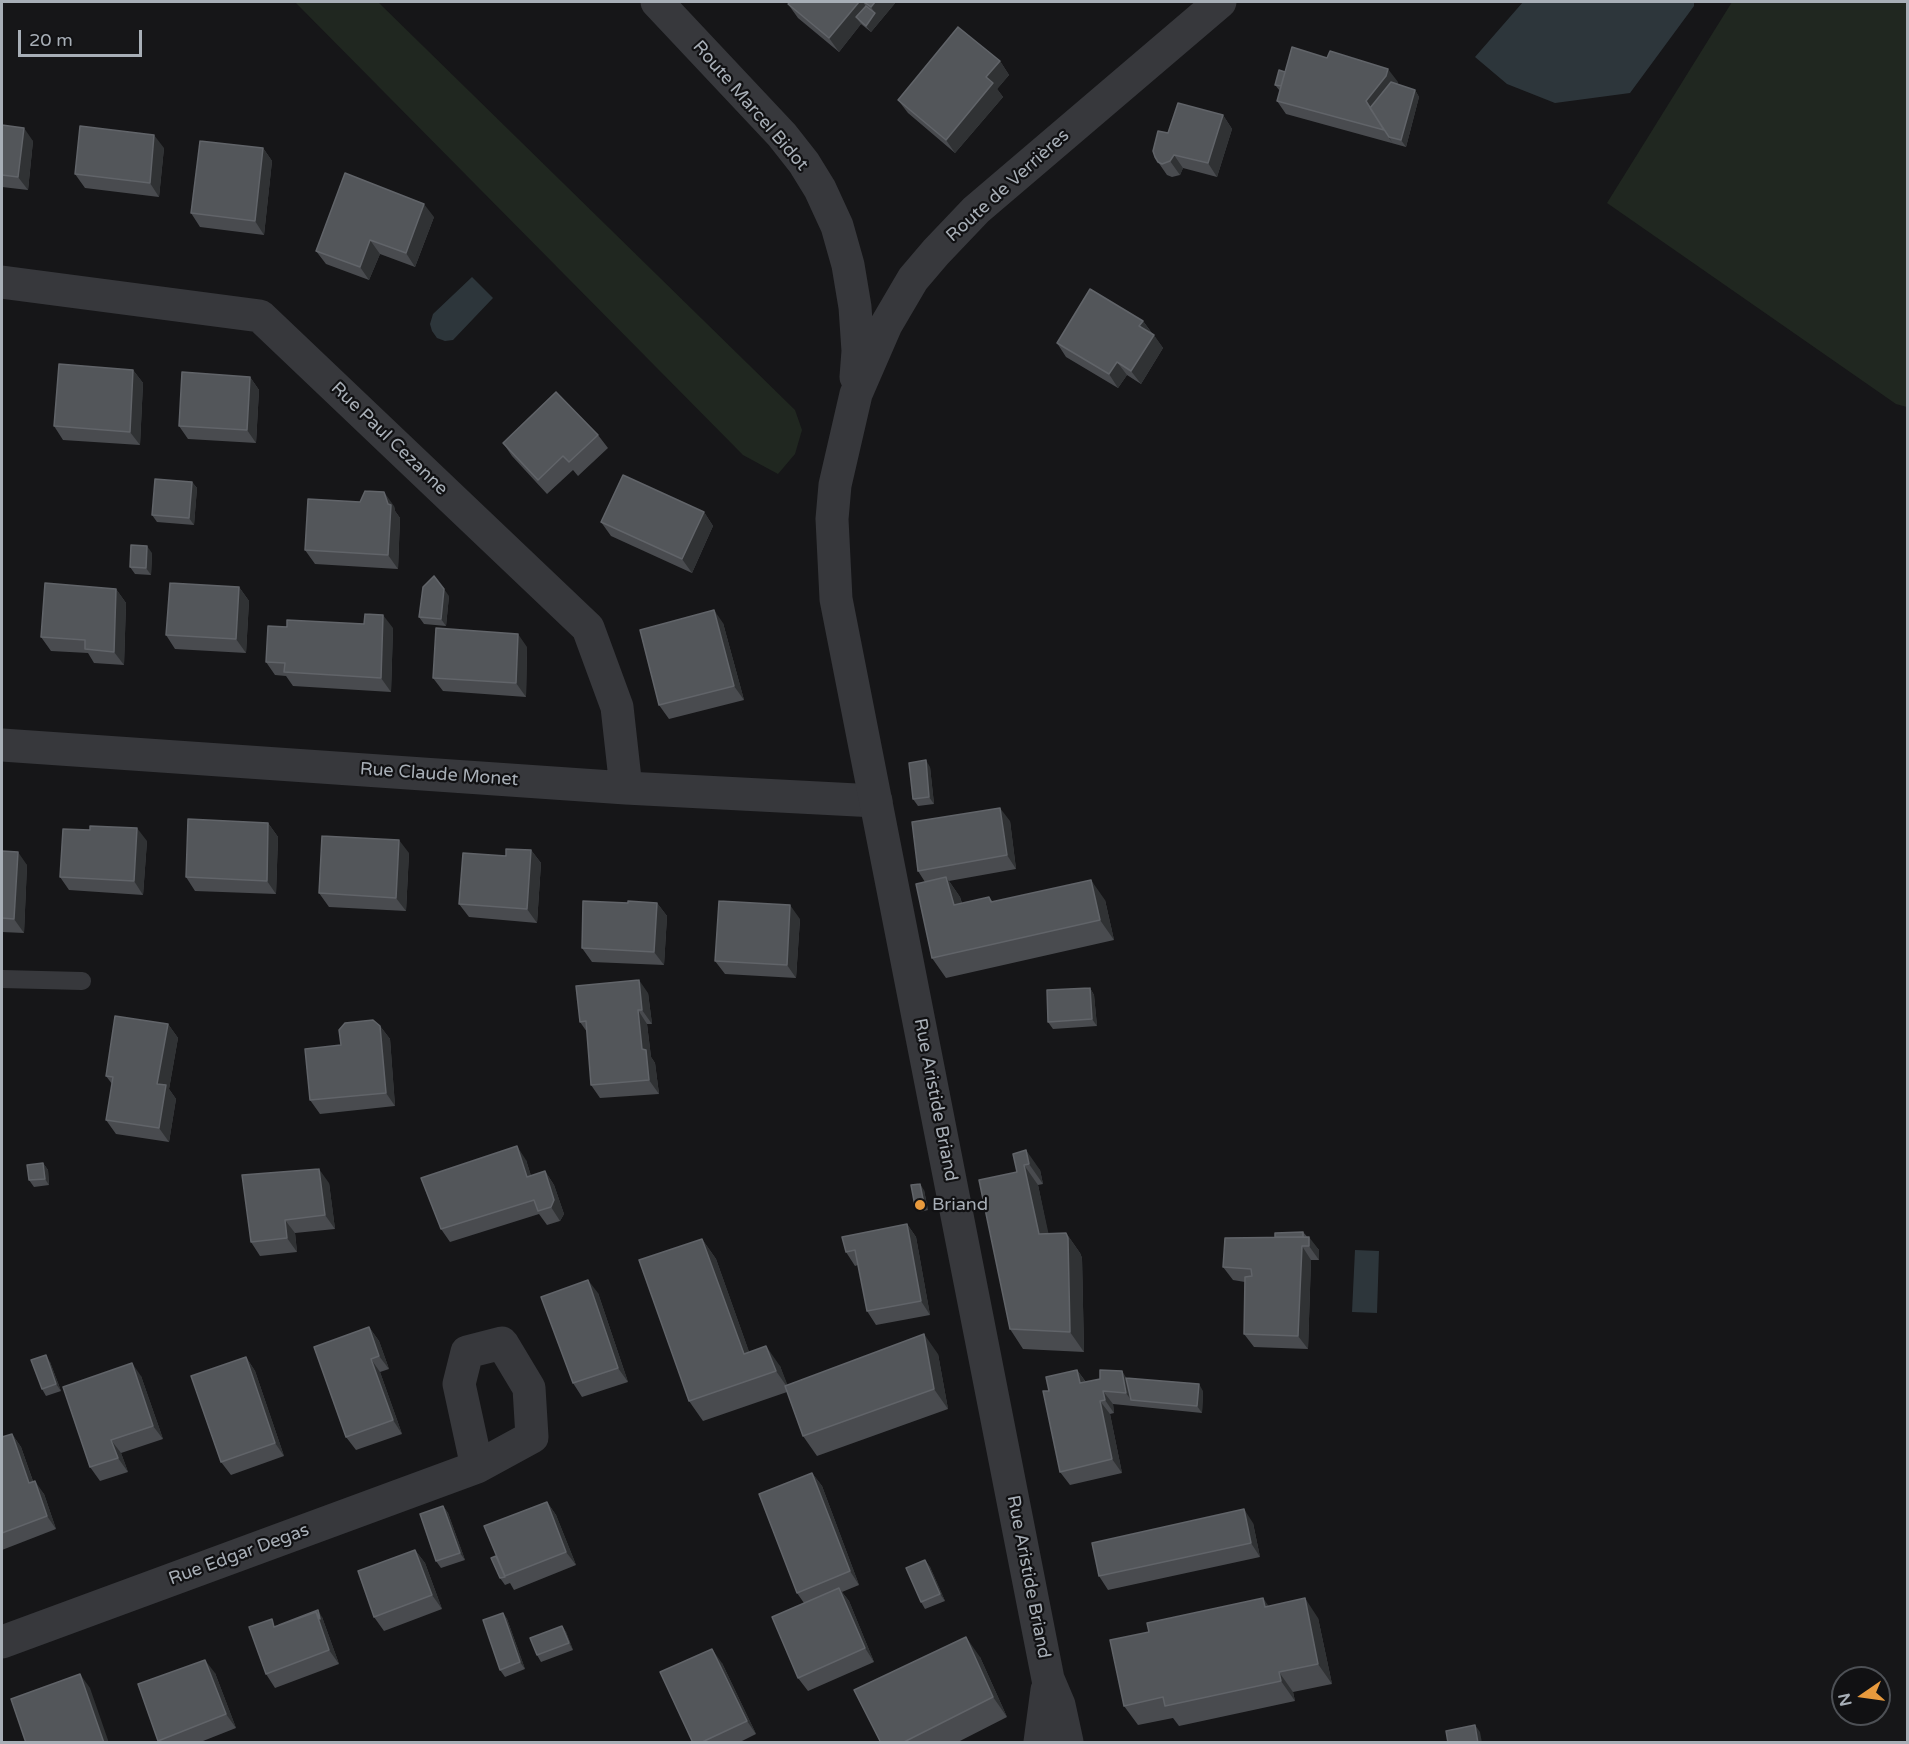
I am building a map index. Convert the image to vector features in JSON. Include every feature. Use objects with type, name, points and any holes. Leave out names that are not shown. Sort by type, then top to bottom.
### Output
[{"type":"street","name":"Route Marcel Bidot","points":[[657,2],[782,135],[804,163],[820,189],[837,226],[854,296],[858,351],[856,394]]},
{"type":"street","name":"Route de Verrières","points":[[832,519],[835,485],[856,394],[886,325],[914,279],[976,210],[1220,2]]},
{"type":"street","name":"Rue Paul Cezanne","points":[[2,282],[260,316],[588,628],[617,707],[626,788]]},
{"type":"street","name":"Rue Aristide Briand","points":[[832,519],[836,599],[1048,1679],[1059,1705],[1067,1743]]},
{"type":"street","name":"Rue Claude Monet","points":[[2,745],[626,788],[876,801]]},
{"type":"street","name":"Rue Edgar Degas","points":[[2,1642],[477,1467]]},
{"type":"street","name":"Rue Aristide Briand","points":[[1040,1743],[1048,1679]]},
{"type":"lane","points":[[2,979],[82,981]]},
{"type":"shaded area","points":[[295,2],[378,2],[795,410],[802,430],[795,454],[778,474],[743,455]]},
{"type":"shaded area","points":[[1523,2],[1694,2],[1694,6],[1630,93],[1555,103],[1507,84],[1475,57]]},
{"type":"shaded area","points":[[1732,2],[1907,2],[1907,407],[1896,404],[1607,203]]},
{"type":"shaded area","points":[[472,277],[493,298],[453,340],[445,341],[437,338],[430,324],[433,314]]},
{"type":"shaded area","points":[[1355,1250],[1379,1251],[1377,1313],[1352,1312]]},
{"type":"building","points":[[791,2],[859,2],[829,38],[788,4]]},
{"type":"building","points":[[864,2],[875,2],[871,7]]},
{"type":"building","points":[[866,6],[875,13],[866,26],[856,17]]},
{"type":"building","points":[[958,27],[1000,61],[986,77],[993,83],[946,140],[898,100]]},
{"type":"building","points":[[1292,47],[1327,58],[1330,51],[1388,69],[1386,76],[1366,101],[1384,130],[1277,101]]},
{"type":"building","points":[[1279,70],[1285,72],[1281,86],[1275,85]]},
{"type":"building","points":[[1391,82],[1415,90],[1401,140],[1389,137],[1370,108]]},
{"type":"building","points":[[1178,103],[1223,115],[1208,163],[1174,155],[1170,161],[1162,164],[1155,157],[1153,151],[1158,131],[1168,133]]},
{"type":"building","points":[[2,125],[24,128],[18,177],[2,175]]},
{"type":"building","points":[[80,126],[154,135],[150,183],[75,174]]},
{"type":"building","points":[[200,141],[263,148],[255,221],[191,213]]},
{"type":"building","points":[[345,173],[424,204],[406,253],[370,240],[360,267],[316,251]]},
{"type":"building","points":[[1090,289],[1143,321],[1139,326],[1154,335],[1131,371],[1117,362],[1109,374],[1057,343]]},
{"type":"building","points":[[59,364],[133,370],[130,432],[54,426]]},
{"type":"building","points":[[182,372],[250,377],[247,430],[179,426]]},
{"type":"building","points":[[556,392],[598,435],[569,462],[563,456],[538,480],[503,443]]},
{"type":"building","points":[[623,475],[704,512],[682,559],[601,522]]},
{"type":"building","points":[[155,479],[192,482],[189,518],[152,515]]},
{"type":"building","points":[[365,491],[384,492],[388,504],[391,505],[388,555],[305,550],[308,499],[360,502]]},
{"type":"building","points":[[131,545],[147,546],[146,568],[130,567]]},
{"type":"building","points":[[434,576],[444,589],[441,619],[419,617],[423,587]]},
{"type":"building","points":[[45,583],[116,589],[114,652],[85,649],[85,640],[41,637]]},
{"type":"building","points":[[170,583],[239,587],[236,639],[166,635]]},
{"type":"building","points":[[714,610],[734,686],[659,705],[640,630]]},
{"type":"building","points":[[365,614],[383,615],[381,678],[284,672],[285,663],[266,662],[268,626],[287,627],[287,620],[364,624]]},
{"type":"building","points":[[436,628],[518,634],[516,683],[433,678]]},
{"type":"building","points":[[926,760],[929,797],[913,799],[909,763]]},
{"type":"building","points":[[1000,808],[1007,855],[918,871],[912,822]]},
{"type":"building","points":[[188,819],[268,823],[267,881],[186,877]]},
{"type":"building","points":[[90,826],[137,828],[134,881],[60,877],[63,829],[90,830]]},
{"type":"building","points":[[322,836],[399,840],[396,898],[319,893]]},
{"type":"building","points":[[506,849],[531,850],[527,909],[459,904],[463,853],[506,856]]},
{"type":"building","points":[[2,851],[18,852],[14,919],[2,918]]},
{"type":"building","points":[[946,877],[954,905],[989,897],[991,902],[1091,880],[1100,920],[932,958],[916,884]]},
{"type":"building","points":[[583,901],[657,903],[654,952],[582,948]]},
{"type":"building","points":[[719,901],[790,905],[787,965],[715,961]]},
{"type":"building","points":[[639,980],[642,1010],[638,1010],[642,1049],[646,1050],[649,1080],[591,1085],[586,1021],[580,1022],[576,986]]},
{"type":"building","points":[[1090,988],[1092,1019],[1048,1022],[1047,990]]},
{"type":"building","points":[[115,1016],[168,1024],[157,1084],[166,1085],[159,1128],[106,1120],[113,1077],[106,1076]]},
{"type":"building","points":[[373,1020],[380,1026],[386,1093],[310,1100],[305,1049],[341,1045],[339,1030],[345,1023]]},
{"type":"building","points":[[517,1146],[527,1177],[545,1171],[554,1200],[551,1207],[538,1211],[534,1200],[441,1229],[421,1178]]},
{"type":"building","points":[[1026,1150],[1029,1164],[1024,1165],[1039,1234],[1066,1233],[1068,1238],[1070,1332],[1010,1329],[979,1180],[1017,1172],[1013,1154]]},
{"type":"building","points":[[43,1163],[45,1179],[29,1180],[27,1165]]},
{"type":"building","points":[[319,1169],[325,1215],[285,1220],[287,1238],[251,1242],[242,1175]]},
{"type":"building","points":[[920,1184],[924,1204],[915,1206],[911,1185]]},
{"type":"building","points":[[907,1224],[921,1301],[867,1311],[855,1250],[846,1252],[842,1237]]},
{"type":"building","points":[[1303,1232],[1303,1237],[1275,1237],[1275,1233]]},
{"type":"building","points":[[1309,1237],[1309,1246],[1302,1246],[1298,1336],[1244,1334],[1245,1277],[1252,1276],[1251,1269],[1223,1267],[1225,1238]]},
{"type":"building","points":[[702,1239],[744,1354],[766,1346],[776,1371],[689,1401],[639,1260]]},
{"type":"building","points":[[588,1280],[618,1368],[573,1383],[541,1297]]},
{"type":"building","points":[[369,1327],[379,1356],[371,1359],[393,1420],[346,1437],[314,1347]]},
{"type":"building","points":[[924,1334],[934,1389],[803,1436],[785,1386]]},
{"type":"building","points":[[46,1355],[56,1384],[42,1389],[31,1360]]},
{"type":"building","points":[[246,1357],[275,1443],[221,1462],[191,1376]]},
{"type":"building","points":[[132,1363],[153,1426],[111,1440],[118,1458],[90,1467],[63,1387]]},
{"type":"building","points":[[1077,1370],[1080,1383],[1100,1379],[1100,1370],[1122,1371],[1126,1393],[1103,1391],[1105,1400],[1100,1401],[1112,1459],[1060,1472],[1043,1391],[1049,1391],[1046,1377]]},
{"type":"building","points":[[1126,1378],[1199,1384],[1197,1406],[1131,1400]]},
{"type":"building","points":[[12,1434],[29,1483],[35,1481],[47,1516],[2,1533],[2,1437]]},
{"type":"building","points":[[812,1473],[850,1571],[797,1593],[759,1494]]},
{"type":"building","points":[[547,1502],[566,1552],[505,1576],[484,1526]]},
{"type":"building","points":[[443,1506],[460,1553],[436,1561],[420,1514]]},
{"type":"building","points":[[1244,1509],[1251,1543],[1099,1576],[1092,1543]]},
{"type":"building","points":[[415,1550],[432,1595],[374,1617],[358,1571]]},
{"type":"building","points":[[496,1556],[505,1577],[500,1578],[491,1558]]},
{"type":"building","points":[[925,1560],[940,1594],[921,1602],[906,1568]]},
{"type":"building","points":[[839,1588],[865,1648],[798,1678],[772,1617]]},
{"type":"building","points":[[1263,1598],[1265,1607],[1305,1598],[1318,1664],[1279,1672],[1281,1681],[1165,1706],[1163,1697],[1124,1706],[1110,1640],[1149,1632],[1147,1623]]},
{"type":"building","points":[[318,1610],[320,1619],[316,1612],[279,1625]]},
{"type":"building","points":[[316,1612],[329,1650],[266,1674],[249,1627],[272,1619],[274,1627]]},
{"type":"building","points":[[503,1613],[520,1662],[500,1670],[483,1620]]},
{"type":"building","points":[[562,1626],[569,1643],[537,1655],[530,1638]]},
{"type":"building","points":[[966,1637],[993,1697],[902,1743],[881,1743],[854,1690]]},
{"type":"building","points":[[712,1649],[747,1721],[700,1743],[693,1743],[660,1672]]},
{"type":"building","points":[[205,1660],[226,1714],[158,1741],[138,1684]]},
{"type":"building","points":[[80,1674],[104,1743],[26,1743],[11,1699]]},
{"type":"building","points":[[1475,1725],[1478,1743],[1448,1743],[1446,1731]]},
{"type":"place","name":"Briand","points":[[920,1205]]}]
